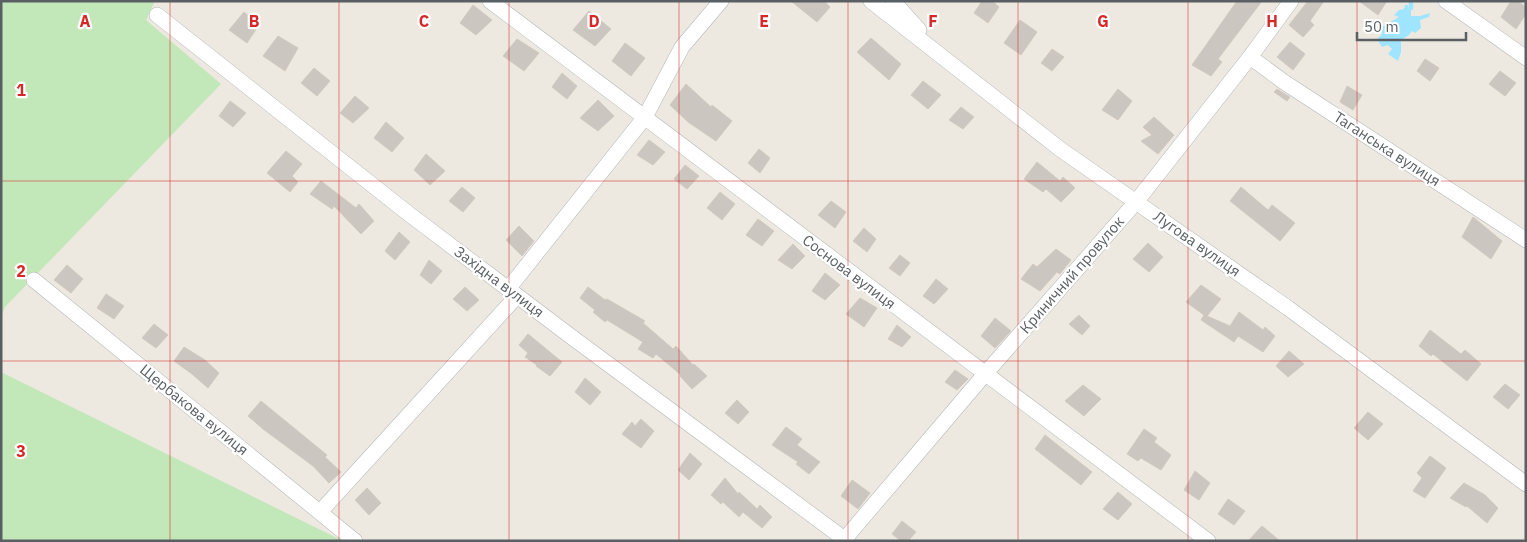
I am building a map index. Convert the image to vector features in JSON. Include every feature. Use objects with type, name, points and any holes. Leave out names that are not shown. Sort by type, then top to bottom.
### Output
[{"type":"street","name":"Соснова вулиця","points":[[490,1],[1208,541]]},
{"type":"street","points":[[320,512],[513,292],[645,117],[682,47],[721,1]]},
{"type":"street","name":"Лугова вулиця","points":[[871,1],[1060,149],[1288,308],[1526,484]]},
{"type":"street","points":[[893,1],[947,62]]},
{"type":"street","name":"Криничний провулок","points":[[845,540],[985,374],[1136,202],[1250,57],[1291,1]]},
{"type":"street","points":[[1446,1],[1526,58]]},
{"type":"street","name":"Західна вулиця","points":[[157,15],[409,214],[845,540]]},
{"type":"street","name":"Таганська вулиця","points":[[1250,57],[1284,82],[1526,240]]},
{"type":"street","name":"Щербакова вулиця","points":[[34,280],[354,541]]},
{"type":"green space","points":[[1,1],[153,1],[154,3],[146,20],[221,84],[5,307],[1,317]]},
{"type":"green space","points":[[1,372],[343,541],[1,541]]},
{"type":"water","points":[[1405,5],[1408,5],[1409,9],[1411,8],[1411,16],[1430,13],[1429,17],[1420,20],[1421,28],[1415,33],[1412,31],[1401,40],[1401,52],[1398,61],[1388,54],[1392,49],[1388,45],[1382,47],[1377,39],[1382,34],[1381,27],[1399,17],[1394,15],[1399,10],[1404,9]]},
{"type":"building","points":[[791,1],[824,1],[830,7],[817,22]]},
{"type":"building","points":[[982,1],[992,1],[999,7],[988,23],[974,13]]},
{"type":"building","points":[[1237,1],[1262,1],[1218,59],[1222,62],[1211,76],[1192,65]]},
{"type":"building","points":[[1308,1],[1324,1],[1310,21],[1314,25],[1303,37],[1289,25]]},
{"type":"building","points":[[1359,1],[1387,1],[1378,15]]},
{"type":"building","points":[[1511,1],[1518,1],[1526,7],[1526,14],[1516,29],[1501,17]]},
{"type":"building","points":[[473,5],[492,20],[476,35],[460,23]]},
{"type":"building","points":[[589,11],[611,29],[595,46],[573,30]]},
{"type":"building","points":[[244,12],[259,25],[247,43],[229,30]]},
{"type":"building","points":[[1020,20],[1037,32],[1021,55],[1004,43]]},
{"type":"building","points":[[278,36],[298,48],[285,71],[263,56]]},
{"type":"building","points":[[871,38],[901,64],[889,80],[857,52]]},
{"type":"building","points":[[517,39],[539,53],[524,71],[503,56]]},
{"type":"building","points":[[1290,42],[1305,54],[1293,70],[1277,57]]},
{"type":"building","points":[[625,43],[645,58],[631,76],[612,61]]},
{"type":"building","points":[[1052,49],[1064,57],[1052,71],[1041,63]]},
{"type":"building","points":[[1425,59],[1439,68],[1430,81],[1417,71]]},
{"type":"building","points":[[314,68],[330,81],[317,96],[301,83]]},
{"type":"building","points":[[1500,71],[1516,83],[1505,96],[1489,84]]},
{"type":"building","points":[[562,73],[577,86],[567,99],[552,87]]},
{"type":"building","points":[[923,81],[941,95],[928,109],[911,95]]},
{"type":"building","points":[[686,84],[711,107],[712,105],[732,121],[716,141],[688,122],[670,105]]},
{"type":"building","points":[[1347,86],[1362,95],[1353,110],[1340,102]]},
{"type":"building","points":[[1118,89],[1132,101],[1118,120],[1102,110]]},
{"type":"building","points":[[1277,89],[1290,97],[1287,101],[1274,92]]},
{"type":"building","points":[[355,96],[369,108],[353,123],[340,113]]},
{"type":"building","points":[[598,100],[614,116],[598,131],[580,118]]},
{"type":"building","points":[[230,101],[246,113],[233,127],[219,116]]},
{"type":"building","points":[[961,107],[974,117],[963,129],[949,120]]},
{"type":"building","points":[[1154,117],[1174,135],[1158,154],[1141,141],[1152,135],[1143,127]]},
{"type":"building","points":[[386,122],[404,138],[392,152],[374,138]]},
{"type":"building","points":[[649,140],[665,152],[653,165],[637,155]]},
{"type":"building","points":[[759,149],[770,158],[760,173],[748,163]]},
{"type":"building","points":[[286,151],[302,164],[292,176],[298,182],[290,192],[267,173]]},
{"type":"building","points":[[426,154],[445,171],[430,185],[414,170]]},
{"type":"building","points":[[1037,162],[1060,181],[1063,177],[1075,188],[1061,202],[1046,189],[1043,192],[1024,179]]},
{"type":"building","points":[[685,165],[699,176],[687,189],[674,179]]},
{"type":"building","points":[[321,181],[356,208],[359,204],[374,221],[361,234],[334,206],[332,209],[310,194]]},
{"type":"building","points":[[462,187],[475,198],[463,212],[449,201]]},
{"type":"building","points":[[1241,187],[1268,210],[1272,205],[1295,223],[1280,241],[1230,201]]},
{"type":"building","points":[[720,192],[735,204],[722,220],[707,208]]},
{"type":"building","points":[[831,201],[846,212],[835,228],[818,215]]},
{"type":"building","points":[[1473,217],[1502,241],[1491,259],[1462,237]]},
{"type":"building","points":[[758,219],[774,231],[762,246],[746,235]]},
{"type":"building","points":[[519,226],[534,241],[522,256],[506,240]]},
{"type":"building","points":[[864,228],[876,239],[867,252],[853,241]]},
{"type":"building","points":[[399,232],[410,242],[395,260],[385,251]]},
{"type":"building","points":[[1148,243],[1163,257],[1149,272],[1133,259]]},
{"type":"building","points":[[793,244],[805,256],[792,269],[778,260]]},
{"type":"building","points":[[1056,249],[1071,260],[1060,274],[1057,272],[1040,291],[1021,279],[1033,264],[1037,267]]},
{"type":"building","points":[[900,255],[910,263],[900,276],[889,268]]},
{"type":"building","points":[[429,260],[442,271],[431,284],[420,275]]},
{"type":"building","points":[[67,265],[83,279],[71,293],[54,280]]},
{"type":"building","points":[[825,273],[840,285],[825,300],[812,291]]},
{"type":"building","points":[[936,279],[948,289],[934,304],[923,296]]},
{"type":"building","points":[[1201,285],[1221,299],[1207,316],[1230,326],[1239,312],[1263,330],[1265,327],[1275,336],[1263,352],[1238,336],[1234,342],[1201,320],[1204,315],[1186,302]]},
{"type":"building","points":[[465,287],[479,300],[467,311],[453,299]]},
{"type":"building","points":[[588,287],[605,300],[607,299],[645,321],[643,323],[673,349],[676,346],[693,365],[707,376],[692,389],[681,375],[656,354],[653,358],[638,349],[643,342],[607,320],[605,322],[593,312],[595,310],[580,298]]},
{"type":"building","points":[[106,294],[124,306],[114,319],[97,308]]},
{"type":"building","points":[[860,298],[877,308],[864,327],[846,314]]},
{"type":"building","points":[[1079,315],[1090,326],[1082,335],[1069,324]]},
{"type":"building","points":[[995,318],[1011,331],[995,348],[981,336]]},
{"type":"building","points":[[154,324],[168,335],[156,348],[142,338]]},
{"type":"building","points":[[897,325],[911,337],[902,347],[888,339]]},
{"type":"building","points":[[1430,330],[1461,354],[1465,350],[1481,364],[1467,381],[1433,354],[1431,356],[1419,346]]},
{"type":"building","points":[[528,334],[562,362],[550,376],[525,357],[528,353],[519,345]]},
{"type":"building","points":[[184,347],[205,360],[219,373],[208,388],[174,361]]},
{"type":"building","points":[[1289,351],[1304,364],[1288,377],[1276,366]]},
{"type":"building","points":[[955,370],[968,379],[957,390],[945,382]]},
{"type":"building","points":[[585,378],[601,392],[590,405],[575,392]]},
{"type":"building","points":[[1505,384],[1520,395],[1508,409],[1493,397]]},
{"type":"building","points":[[1083,385],[1101,399],[1084,416],[1065,401]]},
{"type":"building","points":[[737,400],[749,412],[738,424],[725,413]]},
{"type":"building","points":[[261,401],[327,455],[325,457],[341,472],[329,483],[313,466],[248,416]]},
{"type":"building","points":[[1368,412],[1383,424],[1368,440],[1354,428]]},
{"type":"building","points":[[641,419],[654,431],[641,448],[622,434],[632,422],[635,426]]},
{"type":"building","points":[[786,427],[802,439],[797,445],[820,462],[809,474],[796,464],[798,462],[772,445]]},
{"type":"building","points":[[1144,429],[1157,438],[1154,442],[1171,455],[1161,470],[1141,458],[1138,461],[1127,454]]},
{"type":"building","points":[[1045,435],[1092,472],[1081,485],[1035,449]]},
{"type":"building","points":[[690,453],[702,464],[689,480],[678,470]]},
{"type":"building","points":[[1430,456],[1446,468],[1425,498],[1413,491],[1422,478],[1417,473]]},
{"type":"building","points":[[1195,471],[1210,483],[1199,500],[1184,490]]},
{"type":"building","points":[[725,478],[738,494],[739,492],[757,509],[760,505],[772,517],[762,528],[743,512],[739,517],[723,502],[721,504],[711,495]]},
{"type":"building","points":[[852,480],[870,493],[858,509],[841,496]]},
{"type":"building","points":[[1464,483],[1485,495],[1498,508],[1487,523],[1467,506],[1450,498]]},
{"type":"building","points":[[367,488],[381,503],[369,515],[355,500]]},
{"type":"building","points":[[1118,492],[1132,504],[1118,520],[1103,509]]},
{"type":"building","points":[[1228,499],[1245,511],[1234,525],[1218,514]]},
{"type":"building","points":[[902,521],[916,532],[908,541],[901,541],[892,534]]},
{"type":"building","points":[[1262,526],[1280,541],[1248,541]]},
{"type":"waterway","points":[[1411,1],[1411,8]]}]
